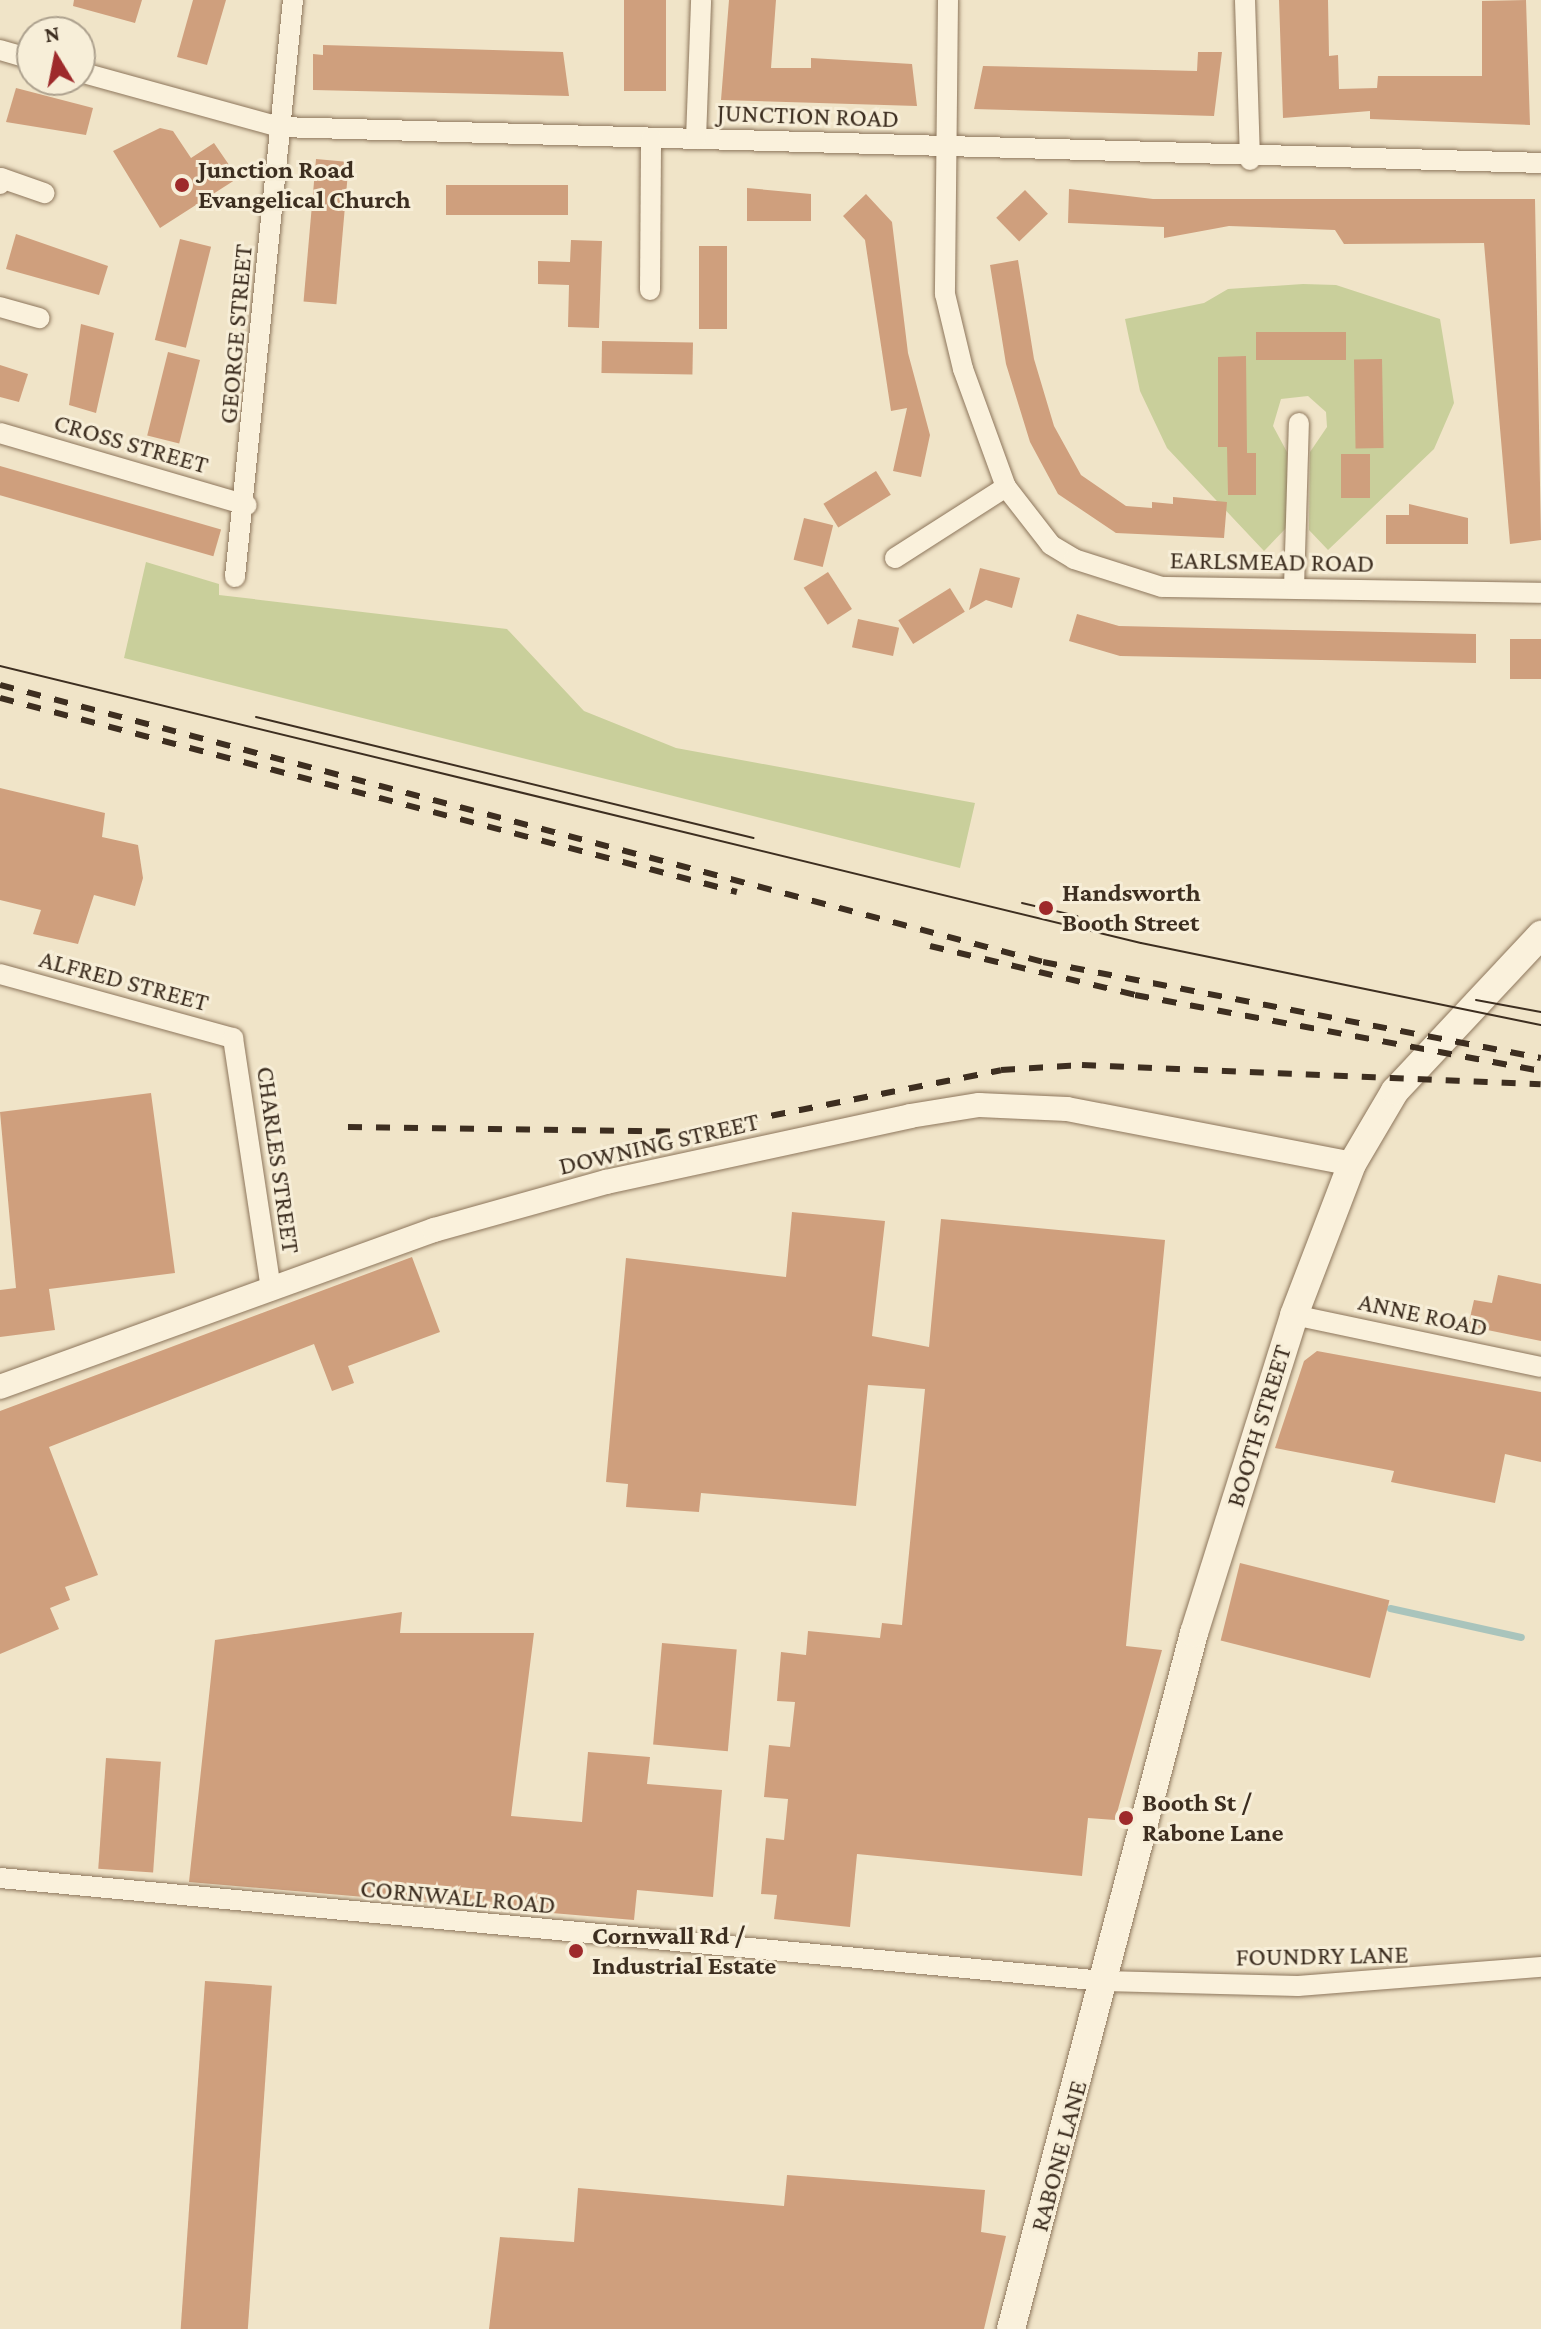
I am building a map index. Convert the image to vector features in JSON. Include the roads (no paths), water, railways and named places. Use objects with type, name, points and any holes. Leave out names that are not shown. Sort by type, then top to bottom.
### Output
[{"type":"main road","name":"BOOTH STREET","points":[[1104,1981],[1194,1633],[1294,1315],[1352,1164],[1395,1091],[1541,935]]},
{"type":"main road","name":"RABONE LANE","points":[[1011,2329],[1104,1981]]},
{"type":"street","name":"GEORGE STREET","points":[[235,577],[247,505],[279,127],[293,0]]},
{"type":"street","points":[[696,139],[701,0]]},
{"type":"street","name":"EARLSMEAD ROAD","points":[[948,0],[943,145],[945,294],[963,369],[1006,487],[1031,525],[1074,559],[1162,587],[1541,593]]},
{"type":"street","points":[[1245,0],[1250,160]]},
{"type":"street","name":"JUNCTION ROAD","points":[[96,76],[279,127],[943,145],[1250,160],[1541,163]]},
{"type":"street","points":[[650,290],[651,138]]},
{"type":"street","points":[[0,184],[1,178],[44,193]]},
{"type":"street","points":[[0,307],[39,318]]},
{"type":"street","points":[[1294,588],[1299,423]]},
{"type":"street","name":"CROSS STREET","points":[[0,433],[247,505]]},
{"type":"street","points":[[895,558],[1006,487]]},
{"type":"street","name":"ALFRED STREET","points":[[0,974],[233,1038]]},
{"type":"street","name":"CHARLES STREET","points":[[233,1038],[271,1289]]},
{"type":"street","name":"DOWNING STREET","points":[[0,1387],[434,1230],[606,1182],[979,1105],[1067,1109],[1352,1164]]},
{"type":"street","name":"ANNE ROAD","points":[[1294,1315],[1541,1367]]},
{"type":"street","name":"CORNWALL ROAD","points":[[0,1878],[1104,1981]]},
{"type":"street","name":"FOUNDRY LANE","points":[[1104,1981],[1298,1986],[1541,1967]]},
{"type":"waterway","points":[[1390,1608],[1521,1637]]},
{"type":"tram line","points":[[0,666],[1141,943],[1541,1025]]},
{"type":"tram line","points":[[256,717],[754,838]]},
{"type":"tram line","points":[[1022,903],[1077,916]]},
{"type":"tram line","points":[[1476,1000],[1541,1012]]},
{"type":"railway","points":[[0,685],[1043,962],[1541,1058]]},
{"type":"railway","points":[[0,698],[737,892]]},
{"type":"railway","points":[[930,946],[1135,995],[1541,1071]]},
{"type":"railway","points":[[348,1127],[689,1132],[1001,1070],[1082,1065],[1541,1084]]},
{"type":"place","name":"Junction Road Evangelical Church","points":[[182,185]]},
{"type":"place","name":"Handsworth Booth Street","points":[[1046,908]]},
{"type":"place","name":"Booth St / Rabone Lane","points":[[1126,1818]]},
{"type":"place","name":"Cornwall Rd / Industrial Estate","points":[[576,1951]]}]
